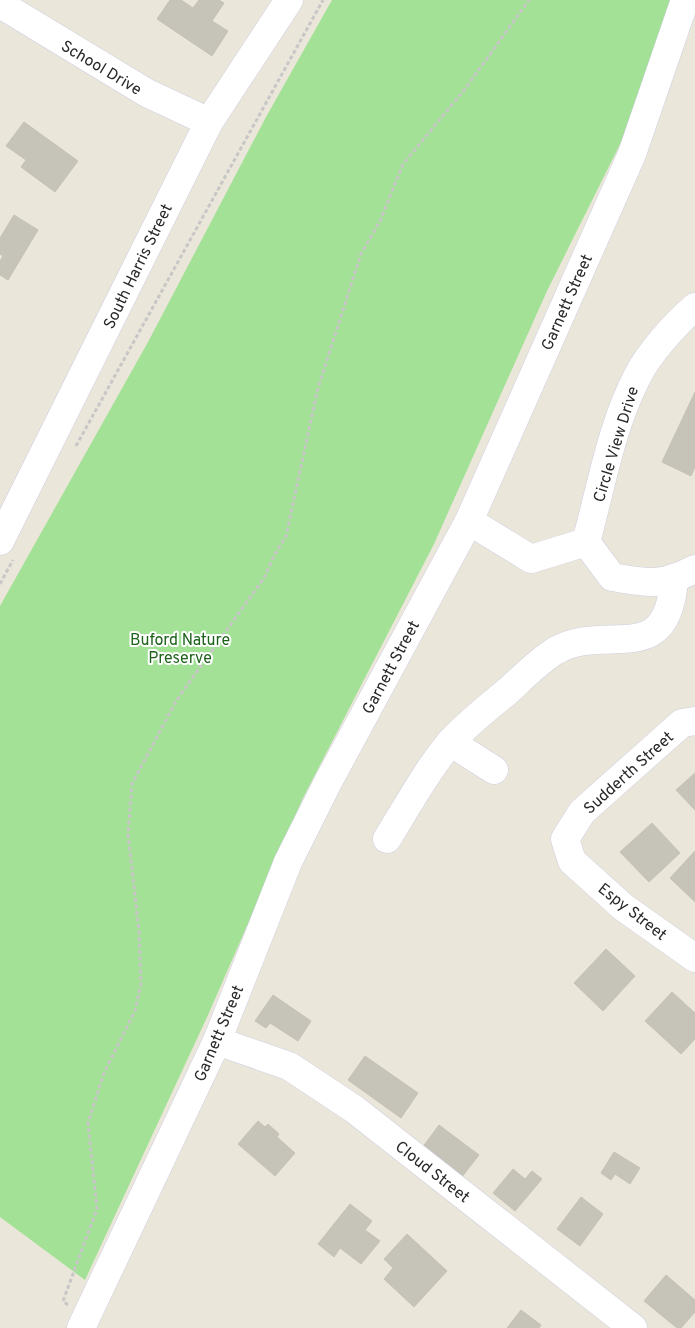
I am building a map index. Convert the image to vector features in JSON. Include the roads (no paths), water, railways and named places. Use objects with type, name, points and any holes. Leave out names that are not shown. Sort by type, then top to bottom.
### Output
[{"type":"street","name":"South Harris Street","points":[[9,547],[209,122],[289,0]]},
{"type":"street","name":"Garnett Street","points":[[77,1318],[217,1041],[288,862],[332,774],[469,521],[632,154],[685,0]]},
{"type":"street","name":"School Drive","points":[[0,4],[147,94],[209,122]]},
{"type":"street","name":"Circle View Drive","points":[[586,542],[618,427],[637,376],[678,322],[695,307]]},
{"type":"street","points":[[469,521],[531,559],[586,542],[612,576],[651,584],[685,574]]},
{"type":"street","points":[[386,839],[450,742],[555,651],[578,642],[631,638],[652,632],[663,624],[685,574]]},
{"type":"street","name":"Sudderth Street","points":[[572,861],[565,839],[582,812],[682,723],[695,721]]},
{"type":"street","points":[[450,742],[494,770]]},
{"type":"street","name":"Espy Street","points":[[572,861],[623,907],[695,958]]},
{"type":"street","name":"Cloud Street","points":[[217,1041],[289,1066],[354,1109],[632,1328]]},
{"type":"park label","name":"Buford Nature Preserve","points":[[180,648]]}]
